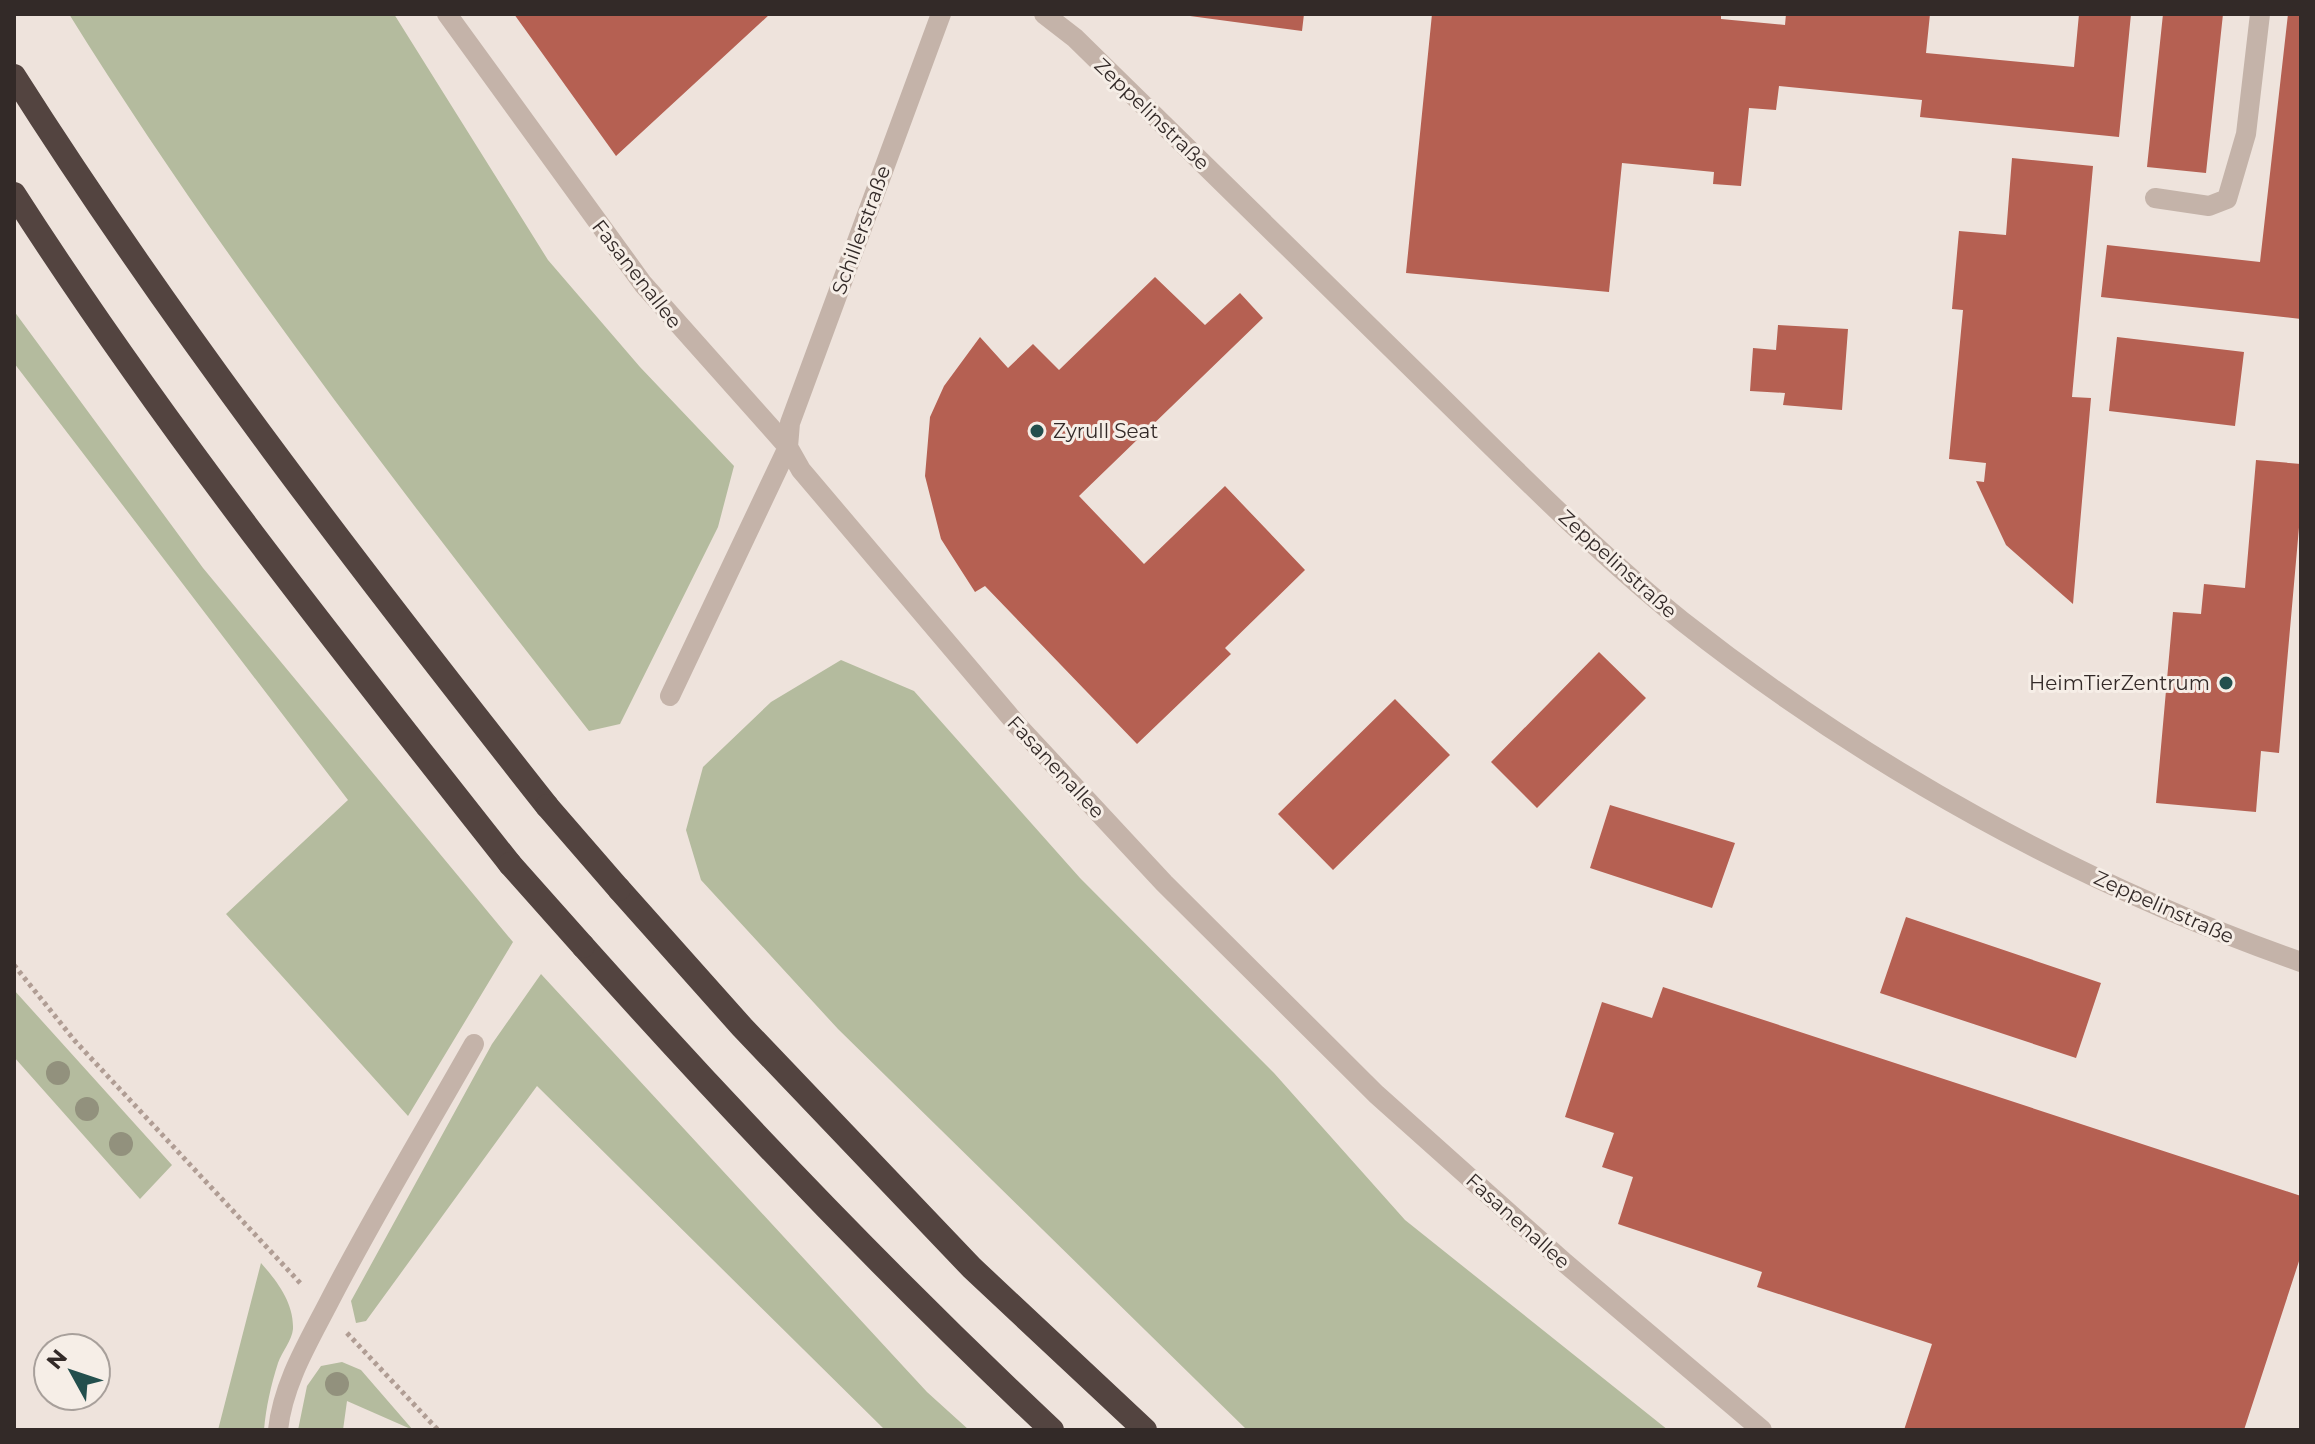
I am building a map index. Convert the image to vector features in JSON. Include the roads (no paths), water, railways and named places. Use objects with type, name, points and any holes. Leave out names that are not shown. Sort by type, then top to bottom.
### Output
[{"type":"highway","points":[[14,76],[180,327],[367,578],[547,806],[742,1027],[972,1268],[1145,1430]]},
{"type":"highway","points":[[14,194],[132,370],[320,623],[510,864],[795,1177],[929,1314],[1052,1430]]},
{"type":"street","name":"Fasanenallee","points":[[447,14],[643,284],[701,354],[788,447],[801,470],[1018,726],[1164,883],[1376,1094],[1565,1263],[1762,1430]]},
{"type":"street","name":"Schillerstraße","points":[[670,696],[788,447],[790,423],[941,14]]},
{"type":"street","name":"Zeppelinstraße","points":[[1044,14],[1075,38],[1587,538],[1682,620],[1819,719],[1898,770],[2023,842],[2130,894],[2301,962]]},
{"type":"street","points":[[2155,198],[2209,206],[2227,199],[2246,134],[2260,14]]},
{"type":"street","points":[[278,1430],[281,1408],[295,1371],[325,1309],[474,1044]]},
{"type":"place","name":"Zyrull Seat","points":[[1037,431]]},
{"type":"place","name":"HeimTierZentrum","points":[[2226,683]]}]
